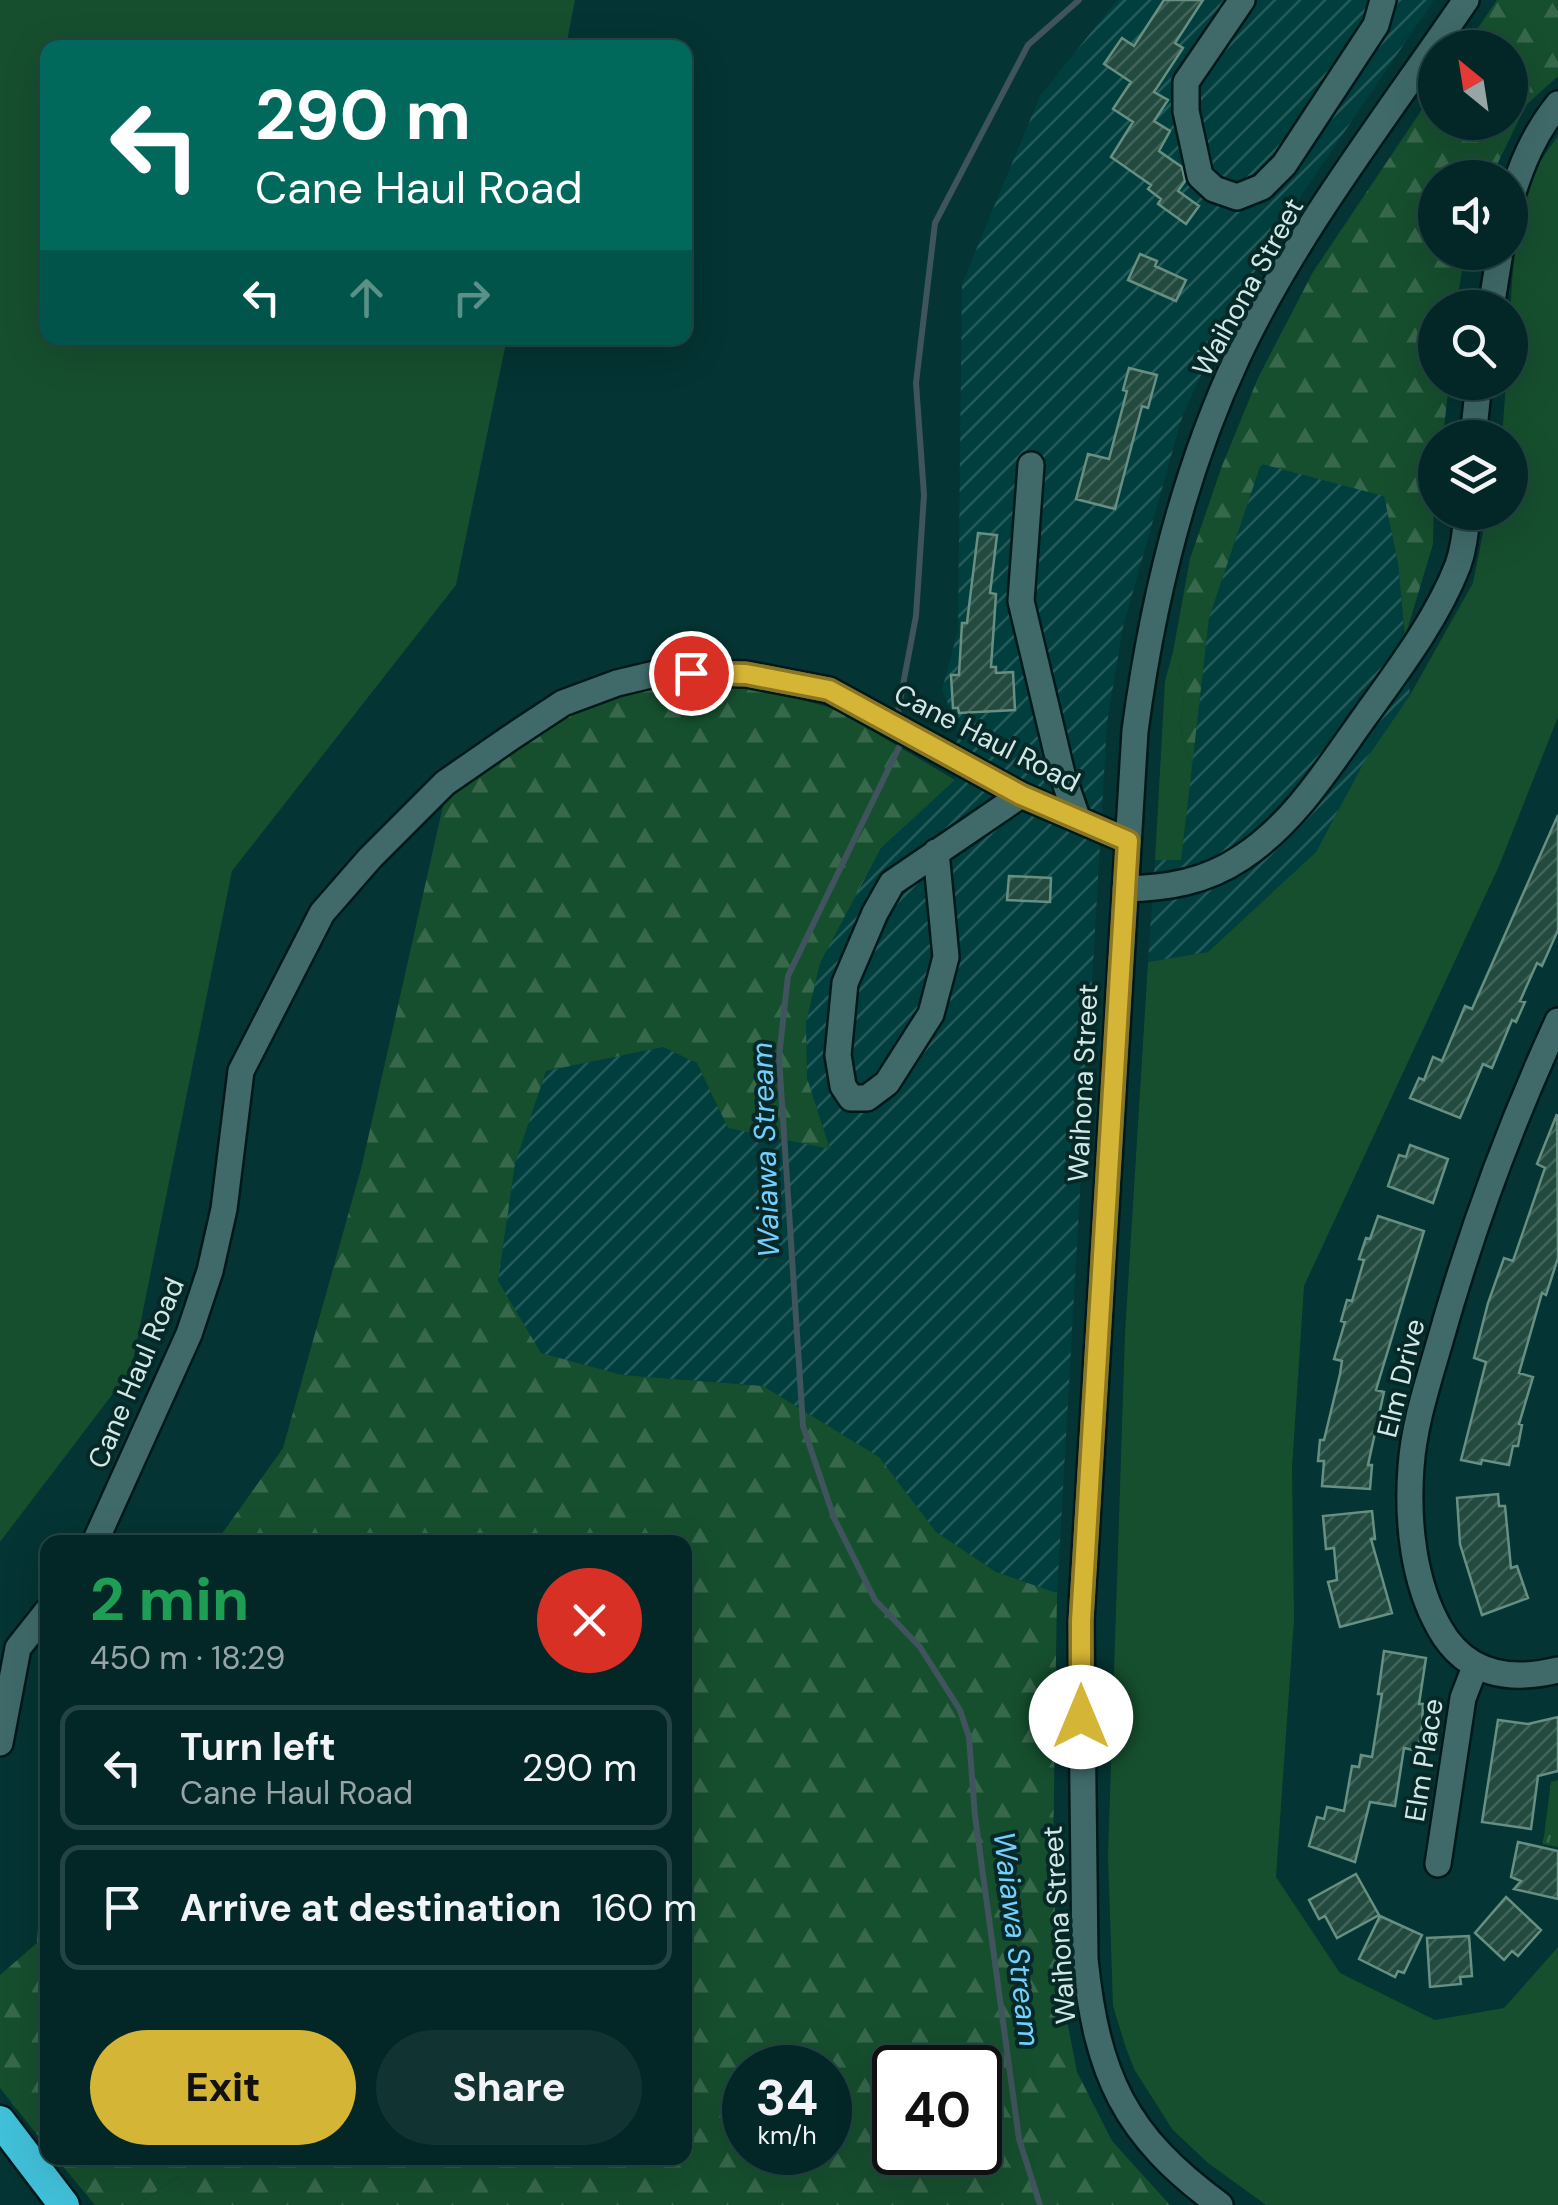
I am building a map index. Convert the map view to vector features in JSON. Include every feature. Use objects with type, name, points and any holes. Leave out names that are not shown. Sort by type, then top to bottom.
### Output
[{"type":"highway","points":[[0,2121],[64,2205]]},
{"type":"highway","points":[[25,2153],[72,2205]]},
{"type":"street","points":[[1242,0],[1186,82],[1186,112],[1200,176],[1214,189],[1238,197],[1262,188],[1284,164],[1376,25],[1384,0]]},
{"type":"street","name":"Waihona Street","points":[[1220,2205],[1171,2166],[1119,2097],[1091,2014],[1086,1959],[1081,1621],[1140,694],[1163,568],[1237,358],[1305,237],[1466,0]]},
{"type":"street","points":[[1524,160],[1538,130],[1558,104]]},
{"type":"street","points":[[1031,464],[1021,601],[1062,774],[1077,817]]},
{"type":"street","points":[[1125,889],[1164,888],[1204,878],[1243,857],[1320,783],[1400,668],[1443,595],[1458,564],[1466,530]]},
{"type":"street","name":"Cane Haul Road","points":[[98,1535],[190,1334],[210,1271],[224,1209],[241,1071],[322,913],[445,783],[563,703],[617,683],[663,672],[746,674],[829,690],[1021,795],[1128,841]]},
{"type":"street","points":[[936,852],[946,956],[931,1014],[888,1083],[867,1098],[851,1098],[843,1086],[838,1055],[845,983],[892,883],[936,852],[1021,795]]},
{"type":"street","name":"Elm Drive","points":[[1475,1667],[1443,1635],[1420,1574],[1410,1518],[1414,1442],[1468,1246],[1558,1021]]},
{"type":"street","points":[[0,1742],[18,1648],[40,1620]]},
{"type":"street","points":[[1475,1667],[1506,1675],[1558,1670]]},
{"type":"street","name":"Elm Place","points":[[1438,1864],[1463,1698],[1475,1667]]},
{"type":"shaded area","points":[[1117,0],[1434,0],[1277,231],[1226,324],[1183,414],[1123,627],[1107,722],[1057,1593],[996,1572],[936,1532],[879,1457],[763,1386],[622,1375],[541,1353],[498,1282],[515,1164],[546,1071],[663,1047],[697,1063],[728,1128],[830,1148],[807,1078],[806,1023],[820,962],[881,848],[955,780],[957,724],[942,690],[958,630],[962,284],[1040,96]]},
{"type":"shaded area","points":[[1261,464],[1384,495],[1398,563],[1410,695],[1363,764],[1316,852],[1208,952],[1148,962],[1155,860],[1181,859],[1209,618]]},
{"type":"green space","points":[[0,0],[575,0],[567,40],[40,40],[40,345],[506,345],[456,585],[232,871],[131,1370],[0,1542]]},
{"type":"green space","points":[[1497,0],[1558,0],[1558,76],[1528,103],[1528,30],[1477,30]]},
{"type":"green space","points":[[1418,115],[1418,140],[1509,140],[1499,160],[1418,160],[1418,270],[1462,270],[1459,290],[1418,290],[1418,400],[1447,400],[1445,420],[1418,420],[1418,530],[1433,530],[1433,544],[1405,637],[1398,563],[1384,496],[1261,464],[1209,618],[1192,767],[1180,727],[1185,684],[1173,652],[1190,559],[1258,378],[1313,272]]},
{"type":"green space","points":[[1558,136],[1558,717],[1499,866],[1304,1286],[1292,1468],[1294,1620],[1276,1877],[1340,1973],[1435,2020],[1504,2008],[1558,1947],[1558,2205],[1266,2205],[1208,2163],[1172,2129],[1134,2069],[1113,2006],[1108,1856],[1125,1334],[1148,962],[1208,952],[1316,852],[1363,764],[1410,695],[1473,583],[1484,530],[1528,530],[1528,420],[1503,420],[1505,400],[1528,400],[1528,290],[1512,290],[1514,270],[1528,270],[1528,193],[1544,156]]},
{"type":"green space","points":[[1173,652],[1185,684],[1180,727],[1192,767],[1181,860],[1155,860],[1165,681]]},
{"type":"green space","points":[[694,682],[774,692],[835,709],[955,780],[881,848],[820,963],[806,1023],[807,1078],[830,1149],[728,1128],[697,1063],[663,1047],[546,1071],[515,1164],[498,1281],[541,1353],[622,1375],[763,1386],[879,1457],[936,1532],[996,1572],[1057,1593],[1053,1854],[1057,1969],[1077,2072],[1112,2141],[1170,2205],[202,2205],[177,2177],[136,2205],[95,2205],[62,2165],[692,2165],[692,1535],[221,1535],[283,1448],[362,1165],[445,797],[571,710],[633,687]]},
{"type":"green space","points":[[1558,1780],[1558,1847],[1543,1844],[1551,1782]]},
{"type":"green space","points":[[40,1895],[40,2138],[0,2088],[0,1975],[37,1943]]},
{"type":"green space","points":[[177,2177],[202,2205],[136,2205]]},
{"type":"building","points":[[1164,0],[1203,0],[1175,43],[1183,48],[1154,92],[1168,100],[1154,121],[1170,131],[1159,151],[1182,167],[1185,181],[1178,191],[1199,206],[1186,224],[1158,204],[1161,199],[1148,189],[1151,185],[1111,157],[1133,122],[1113,109],[1131,82],[1104,64],[1122,38],[1134,46]]},
{"type":"building","points":[[1140,254],[1157,261],[1155,266],[1186,280],[1176,301],[1128,280]]},
{"type":"building","points":[[1129,368],[1157,375],[1148,408],[1142,406],[1115,509],[1076,499],[1088,454],[1109,459]]},
{"type":"building","points":[[978,533],[997,535],[990,593],[996,594],[991,667],[996,667],[996,673],[1013,672],[1015,710],[959,713],[958,708],[953,708],[951,675],[959,675],[962,623],[967,623]]},
{"type":"building","points":[[1558,815],[1558,930],[1542,966],[1537,963],[1520,1001],[1525,1002],[1516,1022],[1512,1020],[1492,1068],[1483,1064],[1460,1118],[1410,1098],[1419,1078],[1424,1080],[1433,1057],[1442,1061],[1465,1006],[1472,1009]]},
{"type":"building","points":[[1009,876],[1051,878],[1050,902],[1007,900]]},
{"type":"building","points":[[1557,1114],[1558,1258],[1546,1295],[1542,1293],[1519,1373],[1533,1377],[1519,1424],[1522,1425],[1518,1446],[1513,1446],[1509,1465],[1461,1460],[1486,1362],[1474,1358],[1488,1303],[1504,1258],[1513,1261],[1545,1168],[1537,1164]]},
{"type":"building","points":[[1410,1145],[1448,1159],[1433,1203],[1388,1186],[1399,1155],[1406,1157]]},
{"type":"building","points":[[1378,1216],[1424,1231],[1376,1390],[1384,1392],[1368,1465],[1372,1465],[1370,1489],[1322,1486],[1324,1461],[1318,1461],[1320,1440],[1324,1440],[1340,1374],[1342,1361],[1334,1359],[1345,1322],[1341,1321],[1347,1300],[1352,1301],[1366,1238],[1370,1239]]},
{"type":"building","points":[[1498,1494],[1499,1506],[1505,1506],[1511,1568],[1517,1566],[1528,1598],[1482,1615],[1460,1544],[1457,1498]]},
{"type":"building","points":[[1372,1511],[1375,1539],[1371,1539],[1392,1613],[1340,1627],[1328,1582],[1337,1580],[1334,1548],[1326,1549],[1323,1516]]},
{"type":"building","points":[[1384,1651],[1426,1658],[1419,1704],[1423,1704],[1422,1726],[1418,1751],[1404,1748],[1395,1806],[1370,1802],[1355,1862],[1309,1846],[1317,1817],[1324,1819],[1327,1807],[1344,1811],[1352,1766],[1359,1767],[1361,1755],[1372,1757]]},
{"type":"building","points":[[1558,1717],[1558,1771],[1538,1776],[1531,1829],[1482,1822],[1498,1720],[1528,1724]]},
{"type":"building","points":[[1518,1842],[1558,1851],[1558,1899],[1514,1889],[1521,1881],[1511,1877]]},
{"type":"building","points":[[1356,1874],[1379,1915],[1337,1938],[1325,1916],[1319,1919],[1309,1900]]},
{"type":"building","points":[[1506,1897],[1541,1930],[1518,1956],[1512,1951],[1504,1960],[1475,1933]]},
{"type":"building","points":[[1380,1916],[1422,1935],[1404,1973],[1398,1971],[1395,1977],[1359,1959]]},
{"type":"building","points":[[1469,1936],[1472,1976],[1460,1977],[1461,1984],[1430,1987],[1427,1938]]},
{"type":"waterway","name":"Waiawa Stream","points":[[901,719],[898,711],[916,616],[924,495],[916,383],[935,223],[1028,45],[1079,0]]},
{"type":"waterway","name":"Waiawa Stream","points":[[903,739],[788,976],[779,1057],[803,1426],[834,1518],[875,1600],[920,1647],[960,1710],[969,1737],[975,1816],[1019,2139],[1040,2205]]},
{"type":"route","points":[[691,673],[746,674],[829,690],[1021,795],[1128,841],[1081,1621],[1081,1717]]}]
